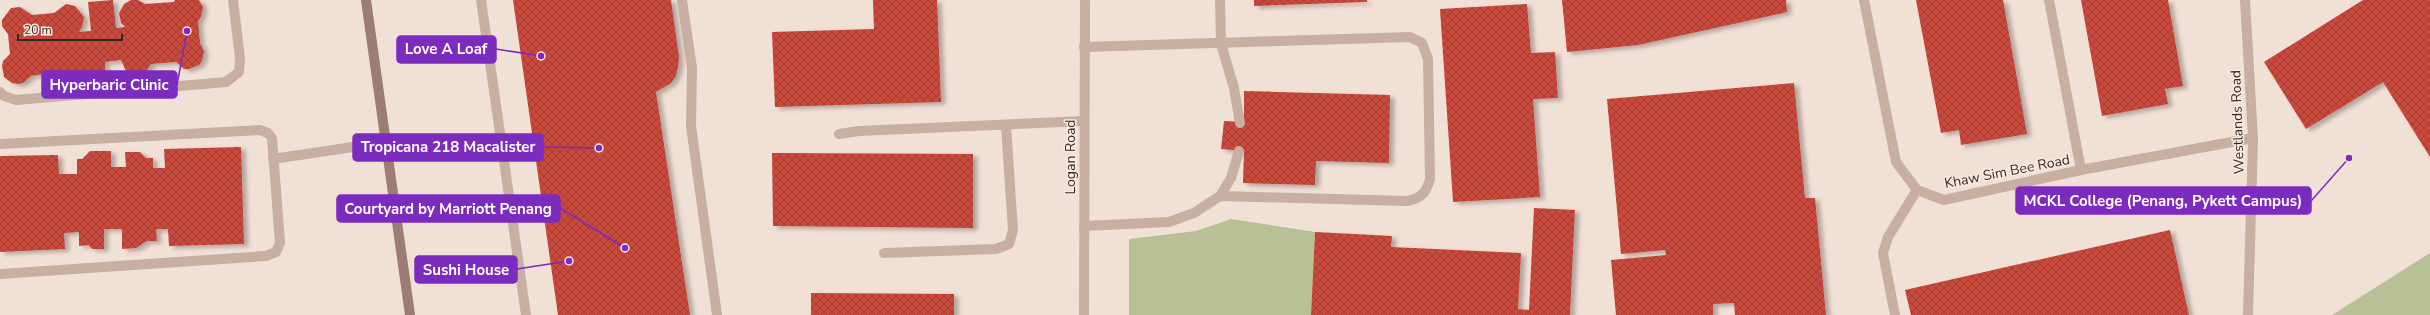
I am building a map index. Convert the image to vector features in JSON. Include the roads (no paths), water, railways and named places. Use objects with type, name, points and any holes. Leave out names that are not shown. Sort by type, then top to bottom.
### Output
[{"type":"main road","points":[[366,0],[410,315]]},
{"type":"street","points":[[0,92],[4,96],[16,100],[226,82],[239,72],[240,58],[233,0]]},
{"type":"street","points":[[481,0],[526,315]]},
{"type":"street","points":[[682,0],[692,68],[691,126],[717,315]]},
{"type":"street","name":"Logan Road","points":[[1084,315],[1085,0]]},
{"type":"street","points":[[1220,0],[1221,44],[1234,88],[1240,122]]},
{"type":"street","points":[[1864,0],[1896,162],[1917,190],[1888,237],[1883,254],[1895,315]]},
{"type":"street","points":[[2049,0],[2081,170]]},
{"type":"street","name":"Westlands Road","points":[[2245,0],[2254,138],[2248,315]]},
{"type":"street","points":[[1084,47],[1221,44],[1410,37],[1422,43],[1428,59],[1430,179],[1427,191],[1419,198],[1407,201],[1220,196]]},
{"type":"street","points":[[839,134],[859,131],[1006,126],[1084,121]]},
{"type":"street","points":[[884,253],[996,249],[1009,244],[1013,230],[1006,126]]},
{"type":"street","points":[[0,144],[260,130],[268,133],[272,138],[280,243],[276,252],[266,256],[0,274]]},
{"type":"street","name":"Khaw Sim Bee Road","points":[[1917,190],[1944,200],[2081,170],[2254,138]]},
{"type":"street","points":[[273,159],[386,142]]},
{"type":"street","points":[[1084,226],[1169,222],[1194,213],[1220,196],[1231,178],[1239,150]]},
{"type":"place","name":"Hyperbaric Clinic","points":[[187,31]]},
{"type":"place","name":"Love A Loaf","points":[[541,56]]},
{"type":"place","name":"Tropicana 218 Macalister","points":[[599,148]]},
{"type":"place","name":"MCKL College (Penang, Pykett Campus)","points":[[2349,158]]},
{"type":"place","name":"Courtyard by Marriott Penang","points":[[625,248]]},
{"type":"place","name":"Sushi House","points":[[569,261]]}]
